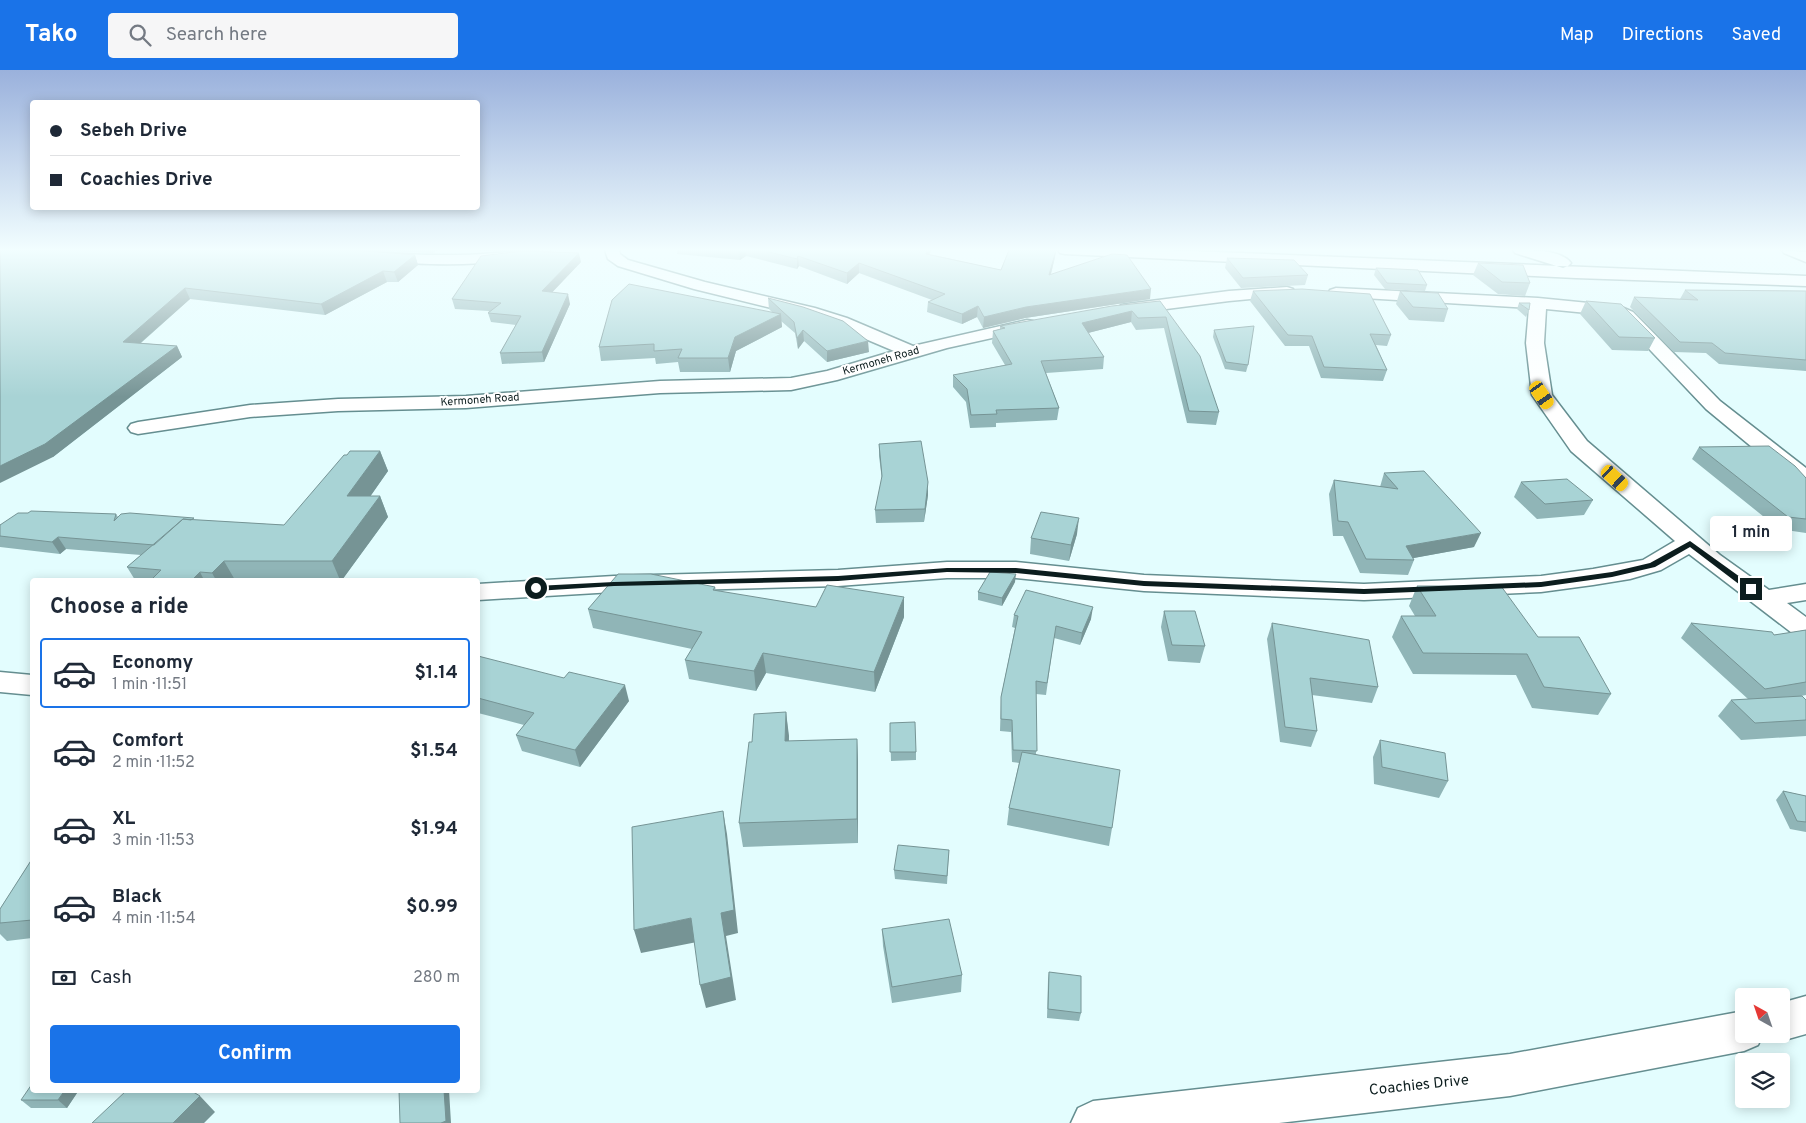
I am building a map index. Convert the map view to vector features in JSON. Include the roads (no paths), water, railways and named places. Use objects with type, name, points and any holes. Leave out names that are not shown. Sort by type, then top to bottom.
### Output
[{"type":"street","points":[[755,299],[809,312],[840,322],[911,352]]},
{"type":"street","points":[[1110,311],[1202,299]]},
{"type":"street","points":[[1461,299],[1538,303],[1622,311]]},
{"type":"street","points":[[1608,299],[1713,405],[1796,472],[1806,476]]},
{"type":"street","points":[[1538,303],[1535,343],[1542,395],[1579,446],[1690,543],[1806,630]]},
{"type":"street","name":"Kermoneh Road","points":[[138,428],[250,411],[338,404],[466,402],[660,387],[791,384],[830,376],[911,352],[1042,322]]},
{"type":"street","points":[[480,592],[614,584],[838,578],[947,570],[1016,570],[1144,583],[1364,592],[1541,584],[1612,574],[1652,565],[1690,543]]},
{"type":"street","points":[[1764,599],[1806,592]]},
{"type":"street","points":[[0,682],[30,685]]},
{"type":"street","points":[[1790,1020],[1806,1016]]},
{"type":"street","name":"Coachies Drive","points":[[1092,1123],[1510,1075],[1735,1033]]}]
